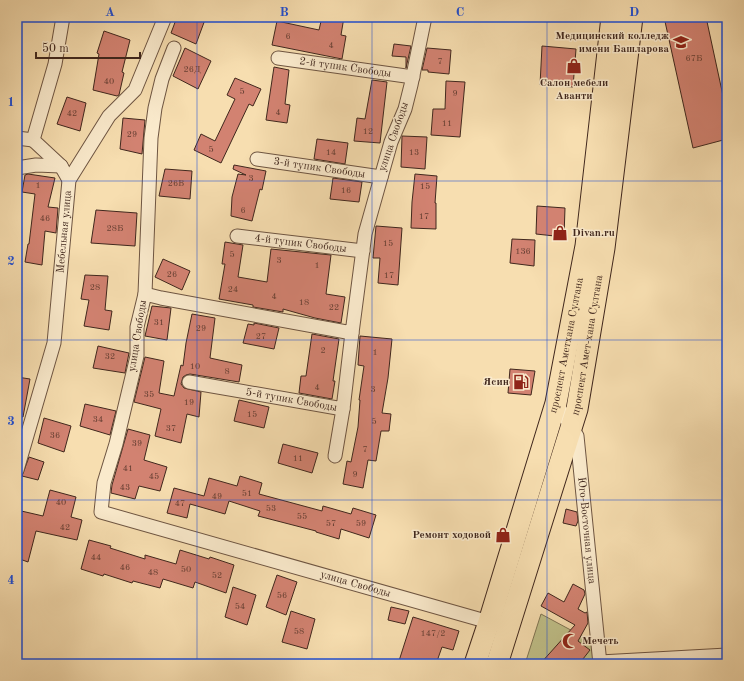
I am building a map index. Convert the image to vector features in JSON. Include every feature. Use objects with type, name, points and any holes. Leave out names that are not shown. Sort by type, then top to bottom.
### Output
[{"type":"main road","name":"проспект Аметхана Султана","points":[[475,664],[556,403],[586,246],[612,17]]},
{"type":"main road","name":"проспект Амет-хана Султана","points":[[497,664],[577,409],[604,248],[632,17]]},
{"type":"street","points":[[33,140],[55,64],[63,17]]},
{"type":"street","name":"Мебельная улица","points":[[17,470],[54,343],[69,180],[108,116],[135,90],[165,17]]},
{"type":"street","name":"улица Свободы","points":[[425,17],[405,109],[391,142],[365,234],[352,333],[145,294],[137,327],[137,356],[116,444],[104,483],[101,512],[509,628]]},
{"type":"street","points":[[145,294],[151,138],[155,108],[162,78],[174,48]]},
{"type":"street","name":"2-й тупик Свободы","points":[[278,58],[413,77]]},
{"type":"street","points":[[17,138],[33,140],[60,166],[69,180]]},
{"type":"street","name":"3-й тупик Свободы","points":[[258,159],[381,177]]},
{"type":"street","points":[[17,168],[36,165],[60,166]]},
{"type":"street","name":"4-й тупик Свободы","points":[[237,236],[363,251]]},
{"type":"street","name":"5-й тупик Свободы","points":[[189,382],[343,409],[352,333]]},
{"type":"street","name":"Юго-Восточная улица","points":[[556,403],[578,436],[600,663]]},
{"type":"street","points":[[335,456],[343,409]]},
{"type":"street","points":[[600,663],[727,655]]},
{"type":"green space","points":[[541,614],[593,642],[594,664],[525,664]]},
{"type":"building","points":[[177,17],[206,17],[196,44],[171,33]]},
{"type":"building","points":[[322,17],[344,17],[341,35],[346,36],[342,59],[272,45],[277,21],[319,30]]},
{"type":"building","points":[[664,17],[706,17],[725,105],[727,105],[727,139],[693,148]]},
{"type":"building","points":[[104,31],[130,40],[122,72],[124,73],[119,95],[117,96],[93,90],[99,54],[97,53]]},
{"type":"building","points":[[394,44],[411,46],[406,68],[406,57],[392,56]]},
{"type":"building","points":[[542,46],[576,49],[573,87],[540,85]]},
{"type":"building","points":[[185,48],[211,61],[198,89],[173,76]]},
{"type":"building","points":[[427,48],[451,50],[449,74],[422,70]]},
{"type":"building","points":[[274,67],[289,70],[285,104],[290,105],[287,123],[266,120]]},
{"type":"building","points":[[235,78],[261,89],[253,106],[249,104],[221,163],[194,150],[201,134],[215,141],[235,99],[227,95]]},
{"type":"building","points":[[372,80],[387,82],[380,143],[354,141],[357,118],[365,119]]},
{"type":"building","points":[[446,81],[465,82],[460,137],[431,135],[433,109],[445,109]]},
{"type":"building","points":[[67,97],[86,103],[80,131],[57,124]]},
{"type":"building","points":[[123,118],[145,120],[142,154],[120,149]]},
{"type":"building","points":[[402,136],[427,137],[425,169],[401,167]]},
{"type":"building","points":[[317,139],[348,143],[345,164],[314,159]]},
{"type":"building","points":[[234,165],[266,171],[262,190],[260,189],[252,221],[231,216],[232,197],[238,174],[246,175],[233,169]]},
{"type":"building","points":[[165,169],[192,171],[190,199],[159,196]]},
{"type":"building","points":[[28,174],[55,178],[48,207],[58,208],[56,233],[45,231],[42,265],[25,262],[29,244],[35,194],[22,192],[25,175]]},
{"type":"building","points":[[415,174],[437,176],[435,203],[436,229],[411,228]]},
{"type":"building","points":[[333,178],[362,182],[359,202],[330,199]]},
{"type":"building","points":[[537,206],[565,208],[564,237],[536,234]]},
{"type":"building","points":[[96,210],[137,213],[135,246],[91,243]]},
{"type":"building","points":[[376,226],[402,228],[398,285],[378,283],[380,258],[373,258]]},
{"type":"building","points":[[512,239],[535,240],[534,266],[510,263]]},
{"type":"building","points":[[225,242],[243,245],[238,277],[267,282],[271,249],[331,255],[326,294],[345,297],[341,323],[315,318],[283,309],[283,312],[219,299],[225,264],[222,264]]},
{"type":"building","points":[[163,259],[190,271],[182,290],[155,277]]},
{"type":"building","points":[[85,275],[108,276],[105,310],[112,311],[109,330],[84,326],[89,300],[81,299]]},
{"type":"building","points":[[152,306],[171,308],[167,340],[145,336]]},
{"type":"building","points":[[192,314],[215,318],[210,358],[242,365],[239,382],[190,374],[183,377],[181,384],[184,388],[201,392],[199,417],[187,414],[181,443],[155,436],[161,409],[134,402],[145,357],[164,361],[159,393],[174,396],[181,365],[183,366]]},
{"type":"building","points":[[254,323],[279,328],[274,349],[243,343],[248,324],[254,325]]},
{"type":"building","points":[[312,334],[339,339],[332,399],[299,393],[301,376],[306,376]]},
{"type":"building","points":[[360,336],[392,339],[388,378],[382,413],[391,414],[389,431],[381,431],[376,461],[368,460],[363,488],[343,484],[347,461],[351,462],[358,427],[359,400],[364,366],[358,365]]},
{"type":"building","points":[[98,346],[129,353],[125,373],[93,368]]},
{"type":"building","name":"Ясин","points":[[510,369],[535,371],[531,395],[508,393]]},
{"type":"building","points":[[17,377],[30,379],[23,417],[17,416]]},
{"type":"building","points":[[239,400],[269,407],[264,428],[234,421]]},
{"type":"building","points":[[85,404],[116,411],[110,435],[80,426]]},
{"type":"building","points":[[44,418],[71,426],[64,452],[38,443]]},
{"type":"building","points":[[128,429],[150,435],[144,460],[167,467],[160,491],[139,486],[135,499],[111,493]]},
{"type":"building","points":[[283,444],[318,453],[312,473],[278,463]]},
{"type":"building","points":[[29,457],[44,462],[38,480],[22,476]]},
{"type":"building","points":[[240,476],[262,483],[259,494],[322,511],[323,506],[351,514],[353,508],[376,515],[369,538],[341,529],[339,539],[316,531],[258,516],[260,511],[229,501],[225,514],[190,504],[187,518],[167,513],[174,488],[204,496],[209,478],[237,486]]},
{"type":"building","points":[[50,490],[76,497],[71,517],[82,520],[77,540],[36,531],[28,562],[17,558],[17,510],[43,516]]},
{"type":"building","points":[[566,509],[577,512],[578,521],[576,526],[563,523]]},
{"type":"building","points":[[89,540],[111,546],[110,548],[145,559],[145,555],[176,564],[180,550],[209,559],[210,557],[234,565],[226,593],[195,582],[193,588],[163,579],[160,588],[133,581],[132,583],[104,574],[103,576],[81,569]]},
{"type":"building","points":[[277,575],[297,582],[286,615],[266,607]]},
{"type":"building","points":[[573,584],[584,590],[585,594],[578,609],[585,613],[587,612],[588,623],[578,641],[590,650],[579,664],[540,664],[575,625],[541,606],[548,593],[564,602]]},
{"type":"building","points":[[233,587],[256,595],[247,625],[225,617]]},
{"type":"building","points":[[391,607],[409,611],[405,624],[388,620]]},
{"type":"building","points":[[291,611],[315,619],[307,649],[282,642]]},
{"type":"building","points":[[413,617],[459,631],[453,650],[442,647],[436,664],[398,664]]},
{"type":"place","name":"Медицинский колледж имени Башларова","points":[[681,42]]},
{"type":"place","name":"Салон мебели Аванти","points":[[574,66]]},
{"type":"place","name":"Divan.ru","points":[[560,233]]},
{"type":"place","name":"Ясин","points":[[521,382]]},
{"type":"place","name":"Ремонт ходовой","points":[[503,535]]},
{"type":"place","name":"Мечеть","points":[[570,641]]}]
